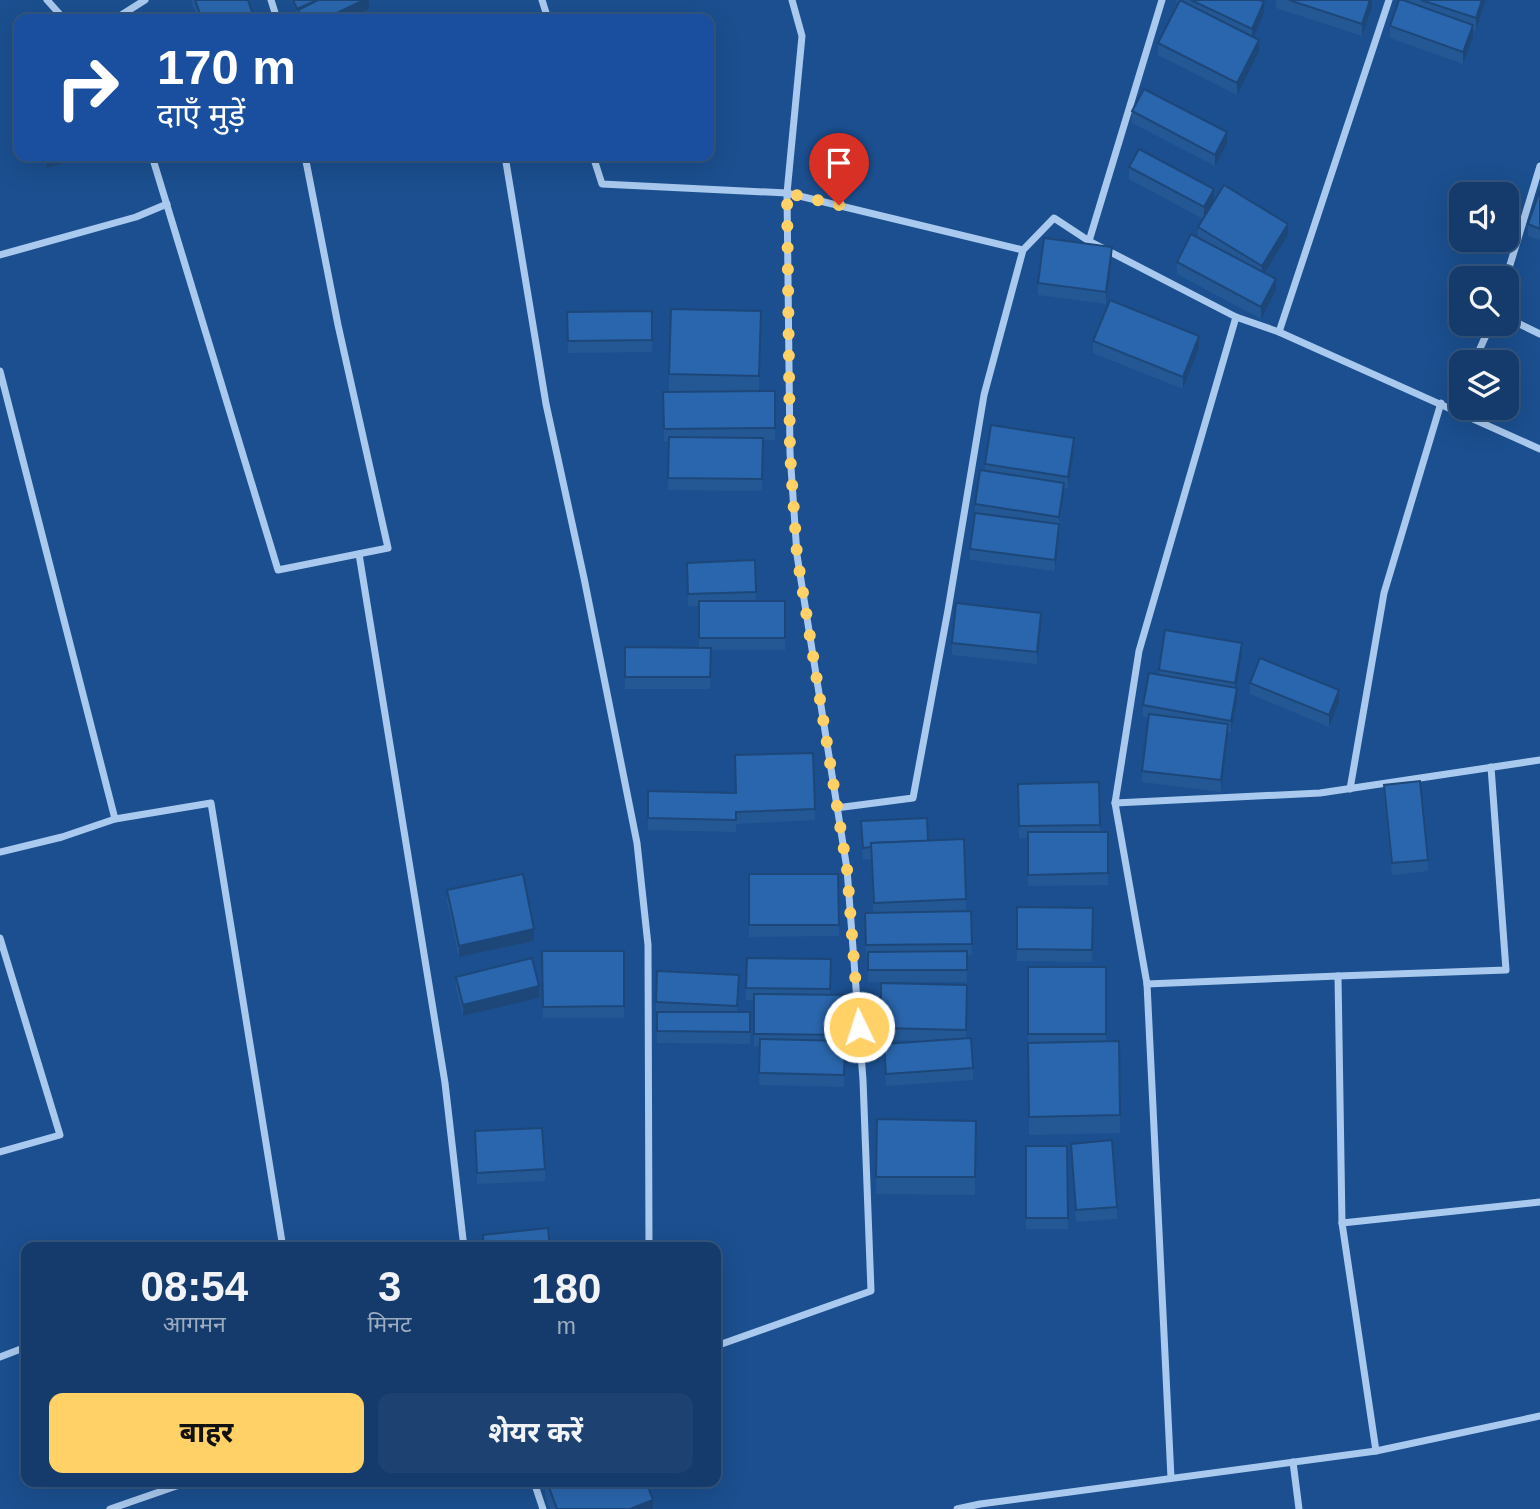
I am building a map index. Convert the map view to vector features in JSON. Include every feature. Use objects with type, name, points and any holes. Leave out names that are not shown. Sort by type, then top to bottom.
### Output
[{"type":"street","points":[[47,0],[60,14]]},
{"type":"street","points":[[123,14],[145,0]]},
{"type":"street","points":[[721,1344],[871,1291],[863,1080],[847,869],[797,555],[790,453],[787,193],[802,36],[792,0]]},
{"type":"street","points":[[1089,241],[1162,0]]},
{"type":"street","points":[[1279,332],[1388,0]]},
{"type":"street","points":[[154,161],[278,570],[388,548],[338,325],[306,161]]},
{"type":"street","points":[[506,161],[546,404],[637,843],[648,945],[649,1242]]},
{"type":"street","points":[[595,161],[602,184],[787,193],[1023,250]]},
{"type":"street","points":[[1510,266],[1540,166]]},
{"type":"street","points":[[0,255],[136,216],[167,204]]},
{"type":"street","points":[[836,808],[913,798],[984,395],[1023,250],[1054,218],[1089,241],[1236,317],[1279,332],[1449,407]]},
{"type":"street","points":[[1171,1478],[1147,984],[1115,803],[1139,651],[1236,317]]},
{"type":"street","points":[[1519,324],[1540,334]]},
{"type":"street","points":[[0,371],[116,819]]},
{"type":"street","points":[[1350,789],[1384,593],[1441,403]]},
{"type":"street","points":[[1478,420],[1540,449]]},
{"type":"street","points":[[359,554],[445,1083],[463,1242]]},
{"type":"street","points":[[1115,803],[1321,793],[1540,760]]},
{"type":"street","points":[[1147,984],[1506,970],[1492,767]]},
{"type":"street","points":[[0,852],[62,837],[116,819],[211,803],[282,1242]]},
{"type":"street","points":[[0,938],[60,1135],[0,1152]]},
{"type":"street","points":[[0,975],[9,972]]},
{"type":"street","points":[[1338,976],[1342,1223],[1376,1451]]},
{"type":"street","points":[[1342,1223],[1540,1202]]},
{"type":"street","points":[[0,1357],[21,1349]]},
{"type":"street","points":[[957,1509],[1376,1451],[1540,1416]]},
{"type":"street","points":[[1293,1462],[1299,1509]]},
{"type":"street","points":[[110,1509],[174,1487]]},
{"type":"street","points":[[536,1487],[543,1509]]},
{"type":"building","points":[[195,0],[248,0],[253,14],[200,14]]},
{"type":"building","points":[[293,0],[317,0],[297,9]]},
{"type":"building","points":[[318,0],[364,0],[335,14],[300,14],[298,10]]},
{"type":"building","points":[[1180,0],[1259,40],[1237,83],[1158,43]]},
{"type":"building","points":[[1191,0],[1260,0],[1264,2],[1252,29]]},
{"type":"building","points":[[1289,0],[1370,0],[1362,24]]},
{"type":"building","points":[[1399,0],[1473,25],[1463,52],[1390,26]]},
{"type":"building","points":[[1421,0],[1482,0],[1476,18]]},
{"type":"building","points":[[1144,89],[1227,132],[1215,155],[1132,111]]},
{"type":"building","points":[[1139,149],[1214,189],[1204,207],[1129,167]]},
{"type":"building","points":[[1224,185],[1288,224],[1262,266],[1198,227]]},
{"type":"building","points":[[1540,190],[1540,229],[1528,224]]},
{"type":"building","points":[[1191,234],[1276,279],[1261,307],[1177,262]]},
{"type":"building","points":[[1044,238],[1112,247],[1106,292],[1038,283]]},
{"type":"building","points":[[1110,300],[1199,336],[1183,377],[1093,341]]},
{"type":"building","points":[[671,309],[761,311],[759,376],[669,374]]},
{"type":"building","points":[[652,311],[652,340],[568,341],[567,312]]},
{"type":"building","points":[[775,391],[775,428],[664,429],[663,392]]},
{"type":"building","points":[[991,425],[1074,438],[1068,477],[985,464]]},
{"type":"building","points":[[669,437],[763,438],[762,479],[668,478]]},
{"type":"building","points":[[980,470],[1064,483],[1059,517],[975,504]]},
{"type":"building","points":[[975,513],[1059,524],[1055,560],[970,549]]},
{"type":"building","points":[[755,560],[756,592],[688,594],[687,563]]},
{"type":"building","points":[[699,601],[785,601],[785,638],[699,638]]},
{"type":"building","points":[[956,603],[1041,613],[1037,652],[952,643]]},
{"type":"building","points":[[1165,630],[1242,643],[1235,683],[1159,670]]},
{"type":"building","points":[[625,647],[711,648],[710,677],[625,677]]},
{"type":"building","points":[[1260,658],[1339,690],[1329,715],[1250,683]]},
{"type":"building","points":[[1149,673],[1237,688],[1231,721],[1143,705]]},
{"type":"building","points":[[1149,714],[1228,724],[1221,780],[1142,771]]},
{"type":"building","points":[[813,753],[815,809],[736,812],[736,820],[648,818],[648,791],[736,793],[735,755]]},
{"type":"building","points":[[1420,781],[1428,860],[1392,863],[1384,785]]},
{"type":"building","points":[[1099,782],[1100,825],[1019,826],[1018,784]]},
{"type":"building","points":[[927,818],[928,841],[871,843],[871,847],[863,848],[861,821]]},
{"type":"building","points":[[1028,832],[1108,832],[1108,873],[1028,875]]},
{"type":"building","points":[[964,839],[966,899],[874,903],[871,843]]},
{"type":"building","points":[[523,874],[534,929],[459,946],[447,890]]},
{"type":"building","points":[[749,874],[838,874],[839,925],[749,925]]},
{"type":"building","points":[[1017,907],[1093,908],[1092,950],[1017,949]]},
{"type":"building","points":[[971,911],[972,944],[866,945],[865,913]]},
{"type":"building","points":[[542,951],[624,951],[624,1006],[543,1007]]},
{"type":"building","points":[[967,951],[967,970],[868,970],[868,952]]},
{"type":"building","points":[[532,958],[539,986],[463,1005],[456,977]]},
{"type":"building","points":[[747,958],[831,959],[830,989],[746,988]]},
{"type":"building","points":[[1028,967],[1106,967],[1106,1034],[1028,1034]]},
{"type":"building","points":[[657,971],[739,975],[737,1006],[656,1002]]},
{"type":"building","points":[[881,983],[967,985],[966,1030],[881,1028]]},
{"type":"building","points":[[754,994],[850,995],[850,1035],[754,1034]]},
{"type":"building","points":[[657,1012],[750,1012],[750,1032],[657,1031]]},
{"type":"building","points":[[971,1038],[973,1068],[886,1074],[884,1044]]},
{"type":"building","points":[[760,1039],[845,1041],[844,1075],[759,1073]]},
{"type":"building","points":[[1119,1041],[1120,1115],[1029,1117],[1028,1043]]},
{"type":"building","points":[[877,1119],[976,1121],[975,1177],[876,1177]]},
{"type":"building","points":[[542,1128],[545,1169],[477,1173],[475,1131]]},
{"type":"building","points":[[1112,1140],[1117,1207],[1076,1210],[1071,1144]]},
{"type":"building","points":[[1026,1146],[1067,1146],[1068,1218],[1026,1218]]},
{"type":"building","points":[[548,1228],[549,1242],[484,1242],[483,1235]]},
{"type":"building","points":[[549,1487],[648,1487],[653,1500],[630,1509],[557,1509]]},
{"type":"route","points":[[839,205],[787,193],[790,453],[797,555],[847,869],[859,1027]]}]
